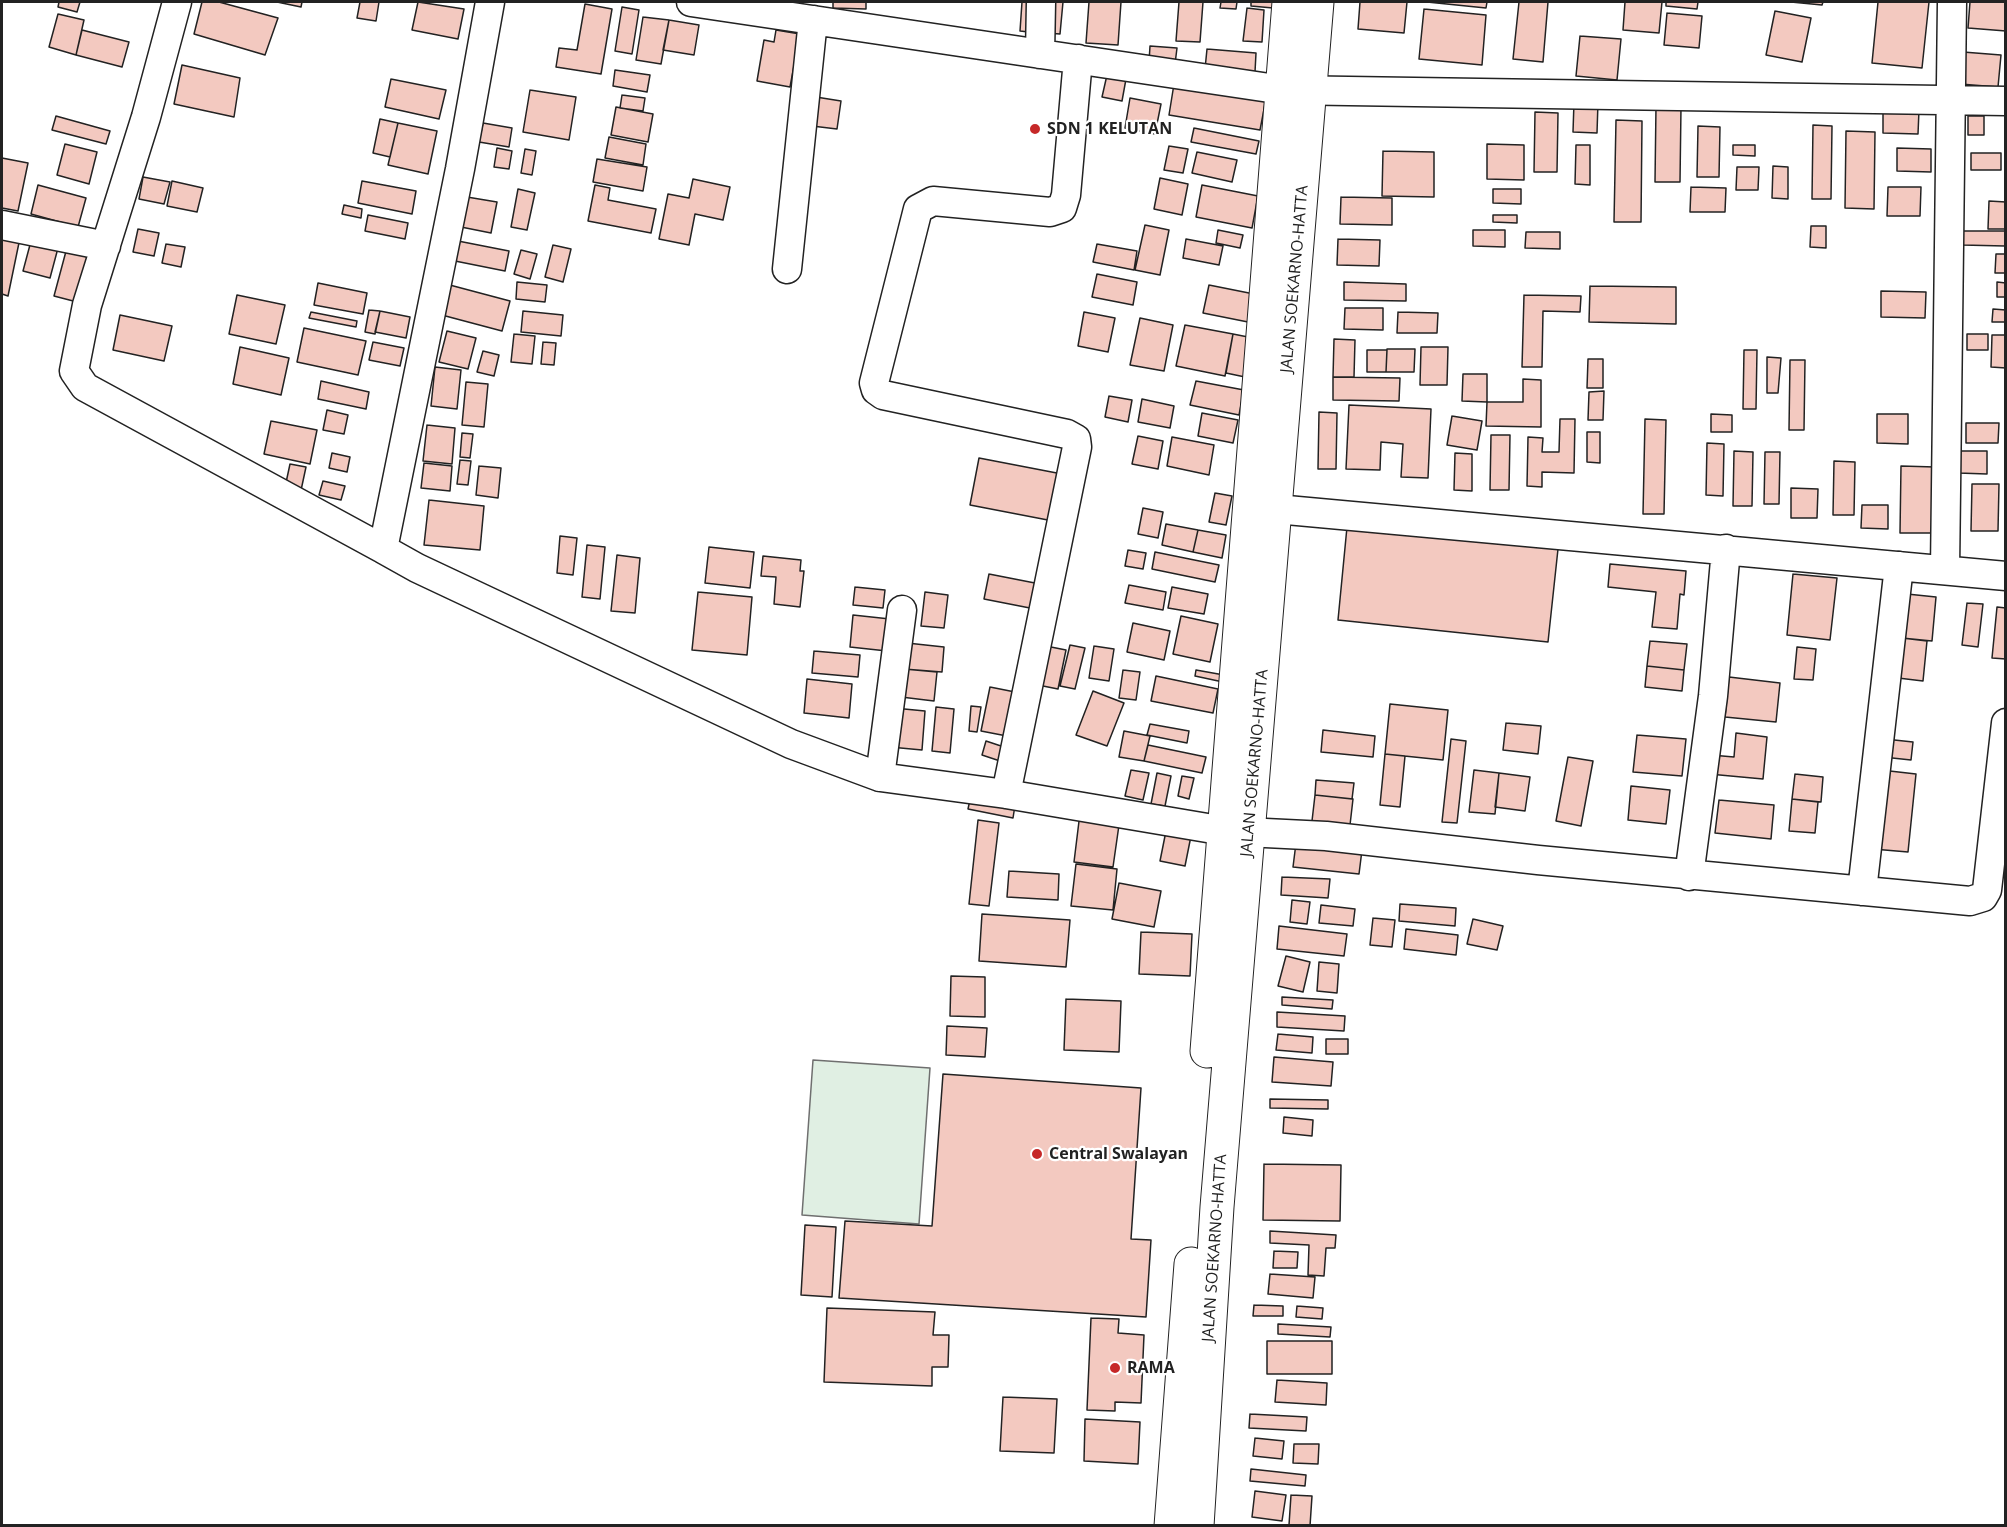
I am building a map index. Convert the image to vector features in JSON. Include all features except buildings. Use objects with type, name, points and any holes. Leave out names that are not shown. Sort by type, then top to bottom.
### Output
[{"type":"highway","name":"JALAN SOEKARNO-HATTA","points":[[1289,2],[1297,91]]},
{"type":"highway","name":"JALAN SOEKARNO-HATTA","points":[[1170,1526],[1206,1207],[1297,91],[1317,2]]},
{"type":"highway","name":"JALAN SOEKARNO-HATTA","points":[[1197,1526],[1206,1207]]},
{"type":"street","points":[[177,2],[146,117],[87,305],[74,371],[85,387],[417,568],[791,744],[880,777],[1006,794],[1237,832],[1359,839],[1689,876],[1970,902],[1983,897],[1989,879],[2006,723]]},
{"type":"street","points":[[383,549],[460,169],[490,2]]},
{"type":"street","points":[[691,2],[1297,91],[2006,101]]},
{"type":"street","points":[[1040,54],[1041,2]]},
{"type":"street","points":[[1945,570],[1953,99],[1952,2]]},
{"type":"street","points":[[787,269],[813,20]]},
{"type":"street","points":[[1006,794],[1075,459],[1076,439],[1067,434],[883,395],[876,390],[874,384],[918,209],[933,201],[1050,212],[1062,208],[1066,195],[1078,59]]},
{"type":"street","points":[[2,225],[105,246]]},
{"type":"street","points":[[1263,508],[2006,576]]},
{"type":"street","points":[[1689,876],[1713,696],[1726,549]]},
{"type":"street","points":[[1862,891],[1899,566]]},
{"type":"street","points":[[880,777],[902,610]]},
{"type":"green space","points":[[813,1060],[930,1068],[919,1224],[802,1215]]},
{"type":"place","name":"SDN 1 KELUTAN","points":[[1035,129]]},
{"type":"place","name":"Central Swalayan","points":[[1037,1154]]},
{"type":"place","name":"RAMA","points":[[1115,1368]]}]
